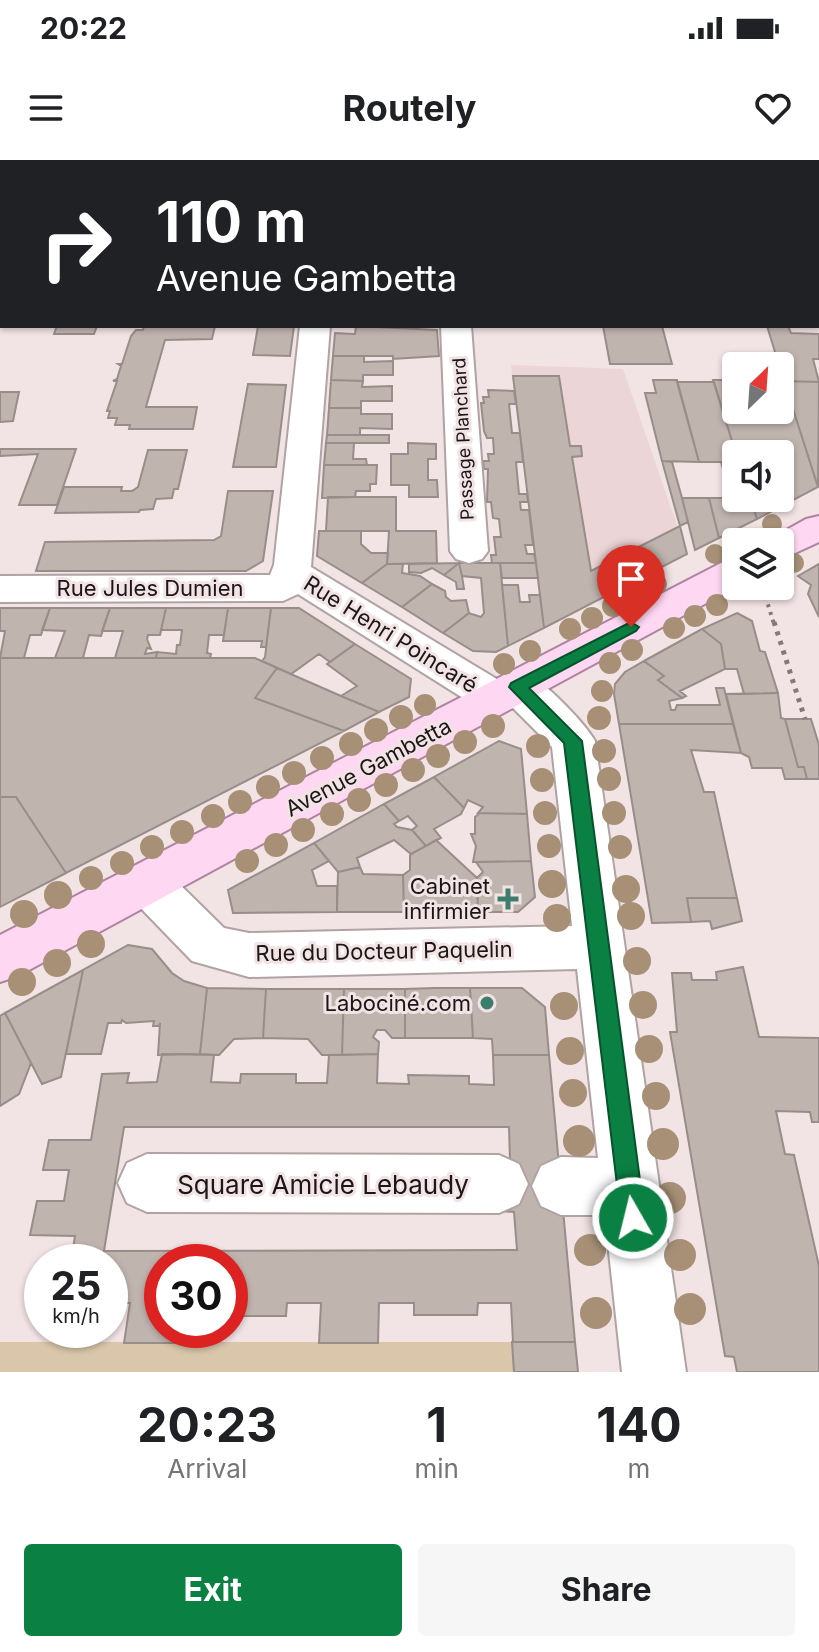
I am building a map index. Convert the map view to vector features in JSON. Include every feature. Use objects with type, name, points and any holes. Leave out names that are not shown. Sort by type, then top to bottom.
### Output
[{"type":"main road","points":[[794,540],[819,527]]},
{"type":"main road","name":"Avenue Gambetta","points":[[0,960],[722,578]]},
{"type":"street","name":"Rue Henri Poincaré","points":[[315,328],[292,573],[507,693],[573,741],[654,1372]]},
{"type":"street","name":"Passage Planchard","points":[[456,328],[469,551]]},
{"type":"street","name":"Rue Jules Dumien","points":[[0,589],[283,588],[292,573]]},
{"type":"street","name":"Rue du Docteur Paquelin","points":[[147,883],[210,946],[249,955],[599,947]]},
{"type":"street","name":"Square Amicie Lebaudy","points":[[147,1183],[499,1184]]},
{"type":"street","points":[[561,1186],[629,1187]]},
{"type":"path","points":[[767,600],[805,719]]},
{"type":"shaded area","points":[[511,365],[623,369],[687,554],[544,628]]},
{"type":"shaded area","points":[[0,1342],[24,1342],[24,1348],[128,1348],[128,1342],[144,1342],[144,1348],[248,1348],[248,1342],[512,1342],[514,1372],[0,1372]]},
{"type":"building","points":[[56,328],[96,328],[94,334],[54,334]]},
{"type":"building","points":[[215,328],[212,339],[165,340],[146,407],[197,407],[193,429],[129,429],[130,425],[115,425],[117,418],[108,418],[110,411],[107,411],[117,381],[113,381],[117,379],[121,366],[118,364],[122,364],[131,336],[136,330]]},
{"type":"building","points":[[258,328],[294,328],[290,356],[253,355]]},
{"type":"building","points":[[356,328],[437,330],[439,356],[393,359],[393,356],[333,356],[335,333],[355,334]]},
{"type":"building","points":[[603,328],[663,328],[672,364],[610,364]]},
{"type":"building","points":[[768,328],[789,328],[791,333],[819,334],[819,359],[813,359],[819,382],[794,381],[794,352],[775,352]]},
{"type":"building","points":[[333,356],[364,356],[364,362],[393,361],[393,375],[363,375],[363,381],[331,380]]},
{"type":"building","points":[[513,376],[559,376],[570,446],[581,446],[582,456],[572,457],[591,571],[680,526],[687,554],[544,628]]},
{"type":"building","points":[[331,380],[363,381],[362,387],[392,386],[392,401],[361,401],[361,408],[329,408]]},
{"type":"building","points":[[653,380],[677,380],[699,462],[662,461],[645,393],[656,393]]},
{"type":"building","points":[[713,380],[722,380],[722,409]]},
{"type":"building","points":[[794,381],[819,382],[818,487],[794,412]]},
{"type":"building","points":[[677,382],[714,382],[722,408],[722,424],[727,424],[732,440],[722,440],[722,465],[721,462],[699,462]]},
{"type":"building","points":[[248,384],[286,385],[276,467],[233,467]]},
{"type":"building","points":[[488,390],[514,391],[516,404],[509,404],[512,433],[520,433],[523,462],[516,462],[519,494],[527,494],[528,502],[520,502],[521,510],[529,510],[533,545],[525,545],[527,554],[534,554],[536,563],[492,563],[491,555],[496,555],[494,537],[501,537],[499,519],[493,518],[491,502],[487,502],[488,469],[484,469],[483,461],[489,461],[488,454],[494,454],[493,438],[487,438],[484,431],[481,403],[484,403],[483,397],[489,397]]},
{"type":"building","points":[[0,392],[19,392],[13,421],[0,422]]},
{"type":"building","points":[[329,408],[361,408],[361,414],[392,414],[392,429],[360,428],[360,435],[327,435]]},
{"type":"building","points":[[794,412],[818,487],[794,500],[794,440],[732,440],[727,424],[794,424]]},
{"type":"building","points":[[327,435],[389,435],[389,443],[326,443]]},
{"type":"building","points":[[326,443],[354,443],[353,459],[366,459],[367,465],[324,465]]},
{"type":"building","points":[[408,443],[436,444],[436,459],[428,459],[428,480],[437,480],[438,497],[409,497],[409,485],[391,485],[391,454],[408,454]]},
{"type":"building","points":[[0,449],[76,449],[57,505],[19,505],[38,454],[0,456]]},
{"type":"building","points":[[148,450],[187,450],[178,489],[174,489],[172,498],[156,499],[153,509],[139,512],[55,513],[64,487],[122,487],[121,491],[132,491],[138,487]]},
{"type":"building","points":[[662,461],[672,462],[682,498],[688,522],[680,526]]},
{"type":"building","points":[[324,465],[377,465],[376,484],[370,484],[370,491],[356,491],[355,497],[322,498]]},
{"type":"building","points":[[228,491],[273,491],[263,561],[246,571],[36,571],[45,542],[214,540],[221,536]]},
{"type":"building","points":[[328,497],[396,497],[396,531],[436,531],[437,563],[387,564],[389,531],[326,531]]},
{"type":"building","points":[[682,498],[709,498],[719,538],[695,550]]},
{"type":"building","points":[[709,498],[722,498],[722,512],[755,512],[757,519],[739,528],[722,528],[722,536],[719,538]]},
{"type":"building","points":[[755,512],[770,512],[757,519]]},
{"type":"building","points":[[319,531],[361,531],[361,544],[371,553],[388,553],[387,564],[362,583],[317,556]]},
{"type":"building","points":[[459,563],[464,589],[457,589],[456,582],[444,575]]},
{"type":"building","points":[[459,563],[444,575],[432,568],[421,573],[409,572],[409,564]]},
{"type":"building","points":[[459,563],[500,563],[508,646],[496,652],[473,651],[443,633],[469,613],[481,617],[484,613],[481,578],[462,576]]},
{"type":"building","points":[[500,563],[536,563],[538,578],[502,578]]},
{"type":"building","points":[[387,564],[403,564],[402,573],[420,576],[432,584],[402,607],[362,583]]},
{"type":"building","points":[[819,564],[819,617],[808,594],[811,585],[798,576]]},
{"type":"building","points":[[432,584],[445,591],[451,601],[466,600],[469,613],[443,633],[402,607]]},
{"type":"building","points":[[502,585],[518,585],[520,602],[530,602],[529,595],[540,595],[544,628],[508,646]]},
{"type":"building","points":[[0,608],[50,608],[41,635],[30,635],[24,658],[0,658],[5,631],[0,631]]},
{"type":"building","points":[[50,608],[110,608],[101,636],[89,635],[83,658],[55,658],[65,631],[42,630]]},
{"type":"building","points":[[110,608],[166,608],[160,635],[148,635],[147,639],[151,649],[147,648],[145,654],[157,652],[156,658],[115,658],[123,631],[102,631]]},
{"type":"building","points":[[166,608],[228,608],[224,635],[209,635],[207,653],[211,654],[210,658],[156,658],[157,652],[176,654],[177,645],[180,645],[182,630],[161,630]]},
{"type":"building","points":[[228,608],[271,608],[266,647],[261,647],[262,641],[223,641]]},
{"type":"building","points":[[271,608],[299,608],[355,644],[330,662],[319,654],[291,674],[262,661]]},
{"type":"building","points":[[737,613],[752,621],[760,651],[765,652],[778,693],[744,694],[737,669],[725,669],[721,644],[702,629]]},
{"type":"building","points":[[702,629],[721,644],[725,669],[680,691],[686,696],[682,698],[658,680],[664,676],[644,661]]},
{"type":"building","points":[[355,644],[411,679],[409,697],[379,712],[341,696],[357,686],[327,664]]},
{"type":"building","points":[[0,658],[255,658],[277,668],[255,698],[344,731],[66,873],[16,797],[0,797]]},
{"type":"building","points":[[644,661],[664,676],[658,680],[682,698],[669,701],[671,710],[675,710],[677,705],[720,705],[716,688],[724,688],[733,724],[619,724],[615,684],[625,672]]},
{"type":"building","points":[[277,668],[379,712],[344,731],[255,698]]},
{"type":"building","points":[[778,693],[781,718],[785,719],[798,767],[804,767],[807,779],[785,779],[782,768],[752,768],[749,757],[741,753],[726,694]]},
{"type":"building","points":[[785,719],[811,719],[819,745],[819,779],[807,779],[804,767],[798,767]]},
{"type":"building","points":[[619,724],[733,724],[741,753],[691,750],[704,792],[714,792],[737,898],[687,898],[691,922],[652,923]]},
{"type":"building","points":[[499,741],[521,749],[527,814],[478,813],[483,807],[468,800],[464,808],[434,777]]},
{"type":"building","points":[[434,777],[464,808],[461,814],[434,829],[441,838],[426,846],[412,830],[417,826],[408,816],[399,821],[384,804]]},
{"type":"building","points":[[0,797],[16,797],[66,873],[0,907]]},
{"type":"building","points":[[384,804],[399,821],[394,824],[397,827],[412,830],[426,846],[411,854],[394,840],[357,858],[360,867],[338,872],[314,843]]},
{"type":"building","points":[[480,813],[527,814],[531,861],[473,862],[476,846],[471,834],[475,834],[475,817]]},
{"type":"building","points":[[436,840],[477,878],[478,912],[404,912],[403,875],[410,870],[410,855]]},
{"type":"building","points":[[314,843],[329,861],[312,870],[317,886],[337,886],[337,912],[233,913],[228,890]]},
{"type":"building","points":[[531,861],[535,897],[518,912],[478,912],[477,878],[483,872],[476,862]]},
{"type":"building","points":[[360,867],[363,874],[403,875],[404,912],[337,912],[338,872]]},
{"type":"building","points":[[687,898],[737,898],[742,921],[712,929],[710,921],[691,922]]},
{"type":"building","points":[[128,945],[152,949],[172,973],[184,981],[207,988],[200,1054],[158,1055],[160,1023],[153,1026],[154,1021],[126,1023],[122,1020],[121,1023],[108,1023],[101,1054],[66,1054],[83,970]]},
{"type":"building","points":[[743,967],[759,1037],[819,1038],[819,1122],[812,1122],[810,1112],[776,1111],[785,1154],[794,1155],[819,1266],[819,1372],[737,1372],[734,1357],[725,1356],[670,1032],[677,1032],[672,973],[691,973],[692,980],[717,980],[716,972]]},
{"type":"building","points":[[83,970],[61,1077],[42,1084],[5,1013]]},
{"type":"building","points":[[207,988],[266,989],[263,1038],[234,1039],[219,1055],[200,1054]]},
{"type":"building","points":[[470,988],[473,1038],[405,1038],[405,989]]},
{"type":"building","points":[[470,988],[522,988],[545,1007],[549,1055],[493,1055],[492,1039],[473,1038]]},
{"type":"building","points":[[266,989],[344,989],[342,1055],[322,1055],[308,1039],[263,1038]]},
{"type":"building","points":[[344,989],[405,989],[405,1038],[392,1038],[385,1030],[377,1030],[373,1037],[379,1042],[378,1054],[342,1055]]},
{"type":"building","points":[[5,1013],[31,1063],[19,1094],[0,1106],[0,1016]]},
{"type":"building","points":[[162,1054],[214,1055],[211,1082],[240,1083],[241,1074],[296,1074],[296,1083],[327,1083],[329,1055],[378,1054],[377,1083],[409,1084],[408,1075],[469,1076],[469,1084],[494,1085],[493,1055],[549,1055],[575,1342],[513,1342],[511,1303],[478,1303],[477,1315],[414,1315],[414,1303],[379,1303],[378,1343],[319,1343],[321,1303],[287,1303],[286,1316],[248,1316],[248,1251],[517,1250],[514,1212],[501,1211],[510,1161],[509,1127],[124,1127],[105,1244],[74,1244],[75,1236],[30,1235],[37,1201],[64,1201],[69,1170],[43,1170],[49,1140],[91,1140],[102,1074],[129,1073],[127,1083],[157,1082]]},
{"type":"building","points":[[128,1251],[144,1251],[144,1343],[128,1343]]},
{"type":"building","points":[[512,1342],[575,1342],[578,1372],[514,1372]]},
{"type":"place","name":"Cabinet infirmier","points":[[508,899]]},
{"type":"place","name":"Labociné.com","points":[[487,1003]]},
{"type":"route","points":[[631,627],[517,687],[573,741],[633,1218]]}]
